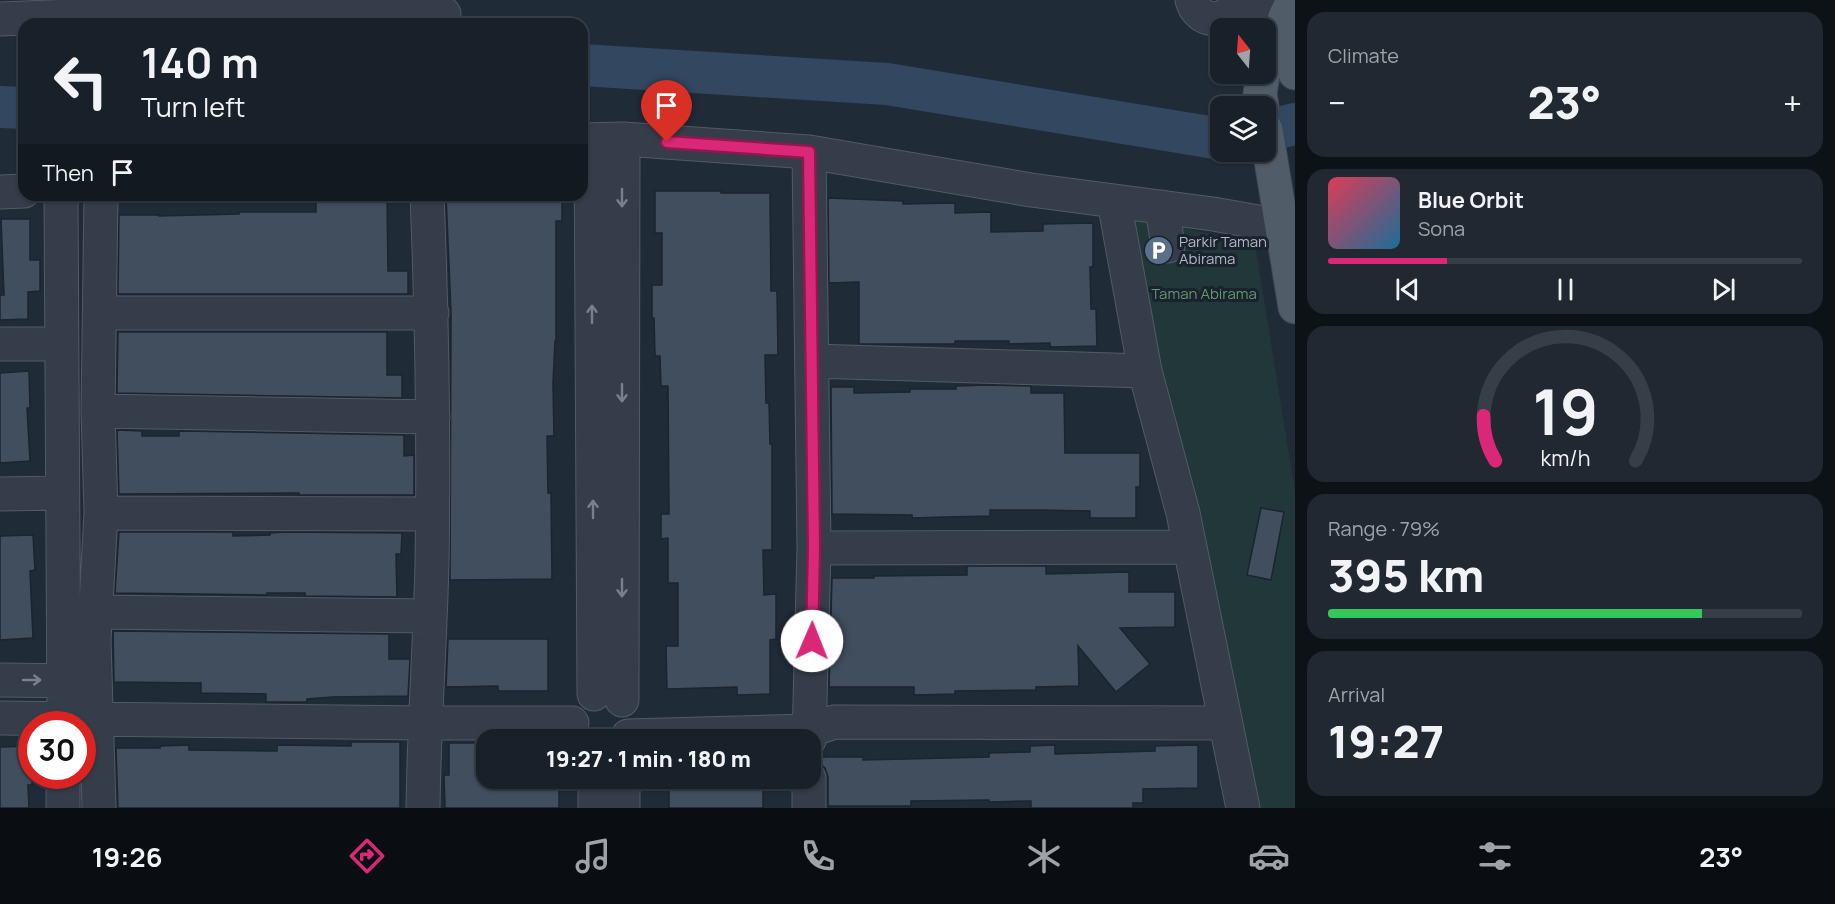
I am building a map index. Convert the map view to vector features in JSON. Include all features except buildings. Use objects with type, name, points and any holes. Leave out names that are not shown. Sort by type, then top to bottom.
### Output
[{"type":"main road","points":[[1281,29],[1295,73]]},
{"type":"main road","points":[[1271,162],[1295,307]]},
{"type":"street","points":[[1192,0],[1200,15],[1209,19],[1219,20],[1228,15],[1236,4],[1281,29]]},
{"type":"street","points":[[0,19],[59,8],[351,3],[368,15],[445,13]]},
{"type":"street","points":[[620,717],[598,140],[809,152],[1031,190],[1162,207],[1281,226]]},
{"type":"street","points":[[809,152],[816,726]]},
{"type":"street","points":[[0,192],[18,191]]},
{"type":"street","points":[[61,201],[61,493],[80,681]]},
{"type":"street","points":[[76,711],[80,681],[94,640],[96,612],[100,513],[98,411],[101,201]]},
{"type":"street","points":[[423,808],[424,723],[430,616],[433,417],[432,313],[426,201]]},
{"type":"street","points":[[1114,201],[1145,371],[1183,513],[1243,808]]},
{"type":"street","points":[[1162,207],[1168,246]]},
{"type":"street","points":[[100,313],[432,313]]},
{"type":"street","points":[[0,344],[61,344]]},
{"type":"street","points":[[812,361],[1145,371]]},
{"type":"street","points":[[98,411],[433,417]]},
{"type":"street","points":[[0,494],[61,493]]},
{"type":"street","points":[[100,513],[432,514]]},
{"type":"street","points":[[814,548],[1189,547]]},
{"type":"street","points":[[96,612],[430,616]]},
{"type":"street","points":[[0,680],[80,681]]},
{"type":"street","points":[[575,729],[573,713],[585,698],[620,717],[816,726],[1225,723]]},
{"type":"street","points":[[0,718],[18,719]]},
{"type":"street","points":[[96,721],[424,723],[537,729]]},
{"type":"street","points":[[63,789],[63,808]]},
{"type":"street","points":[[94,789],[99,808]]},
{"type":"street","points":[[595,789],[595,808]]},
{"type":"street","points":[[622,789],[623,808]]},
{"type":"street","points":[[809,789],[809,808]]},
{"type":"green space","name":"Taman Abirama","points":[[1127,215],[1255,244],[1295,492],[1295,808],[1250,808]]},
{"type":"waterway","points":[[588,65],[887,84],[1210,137]]},
{"type":"waterway","points":[[0,107],[18,108]]},
{"type":"waterway","points":[[1276,129],[1295,124]]},
{"type":"place","name":"Parkir Taman Abirama","points":[[1158,250]]},
{"type":"route","points":[[667,142],[809,152],[814,548],[812,641]]}]
